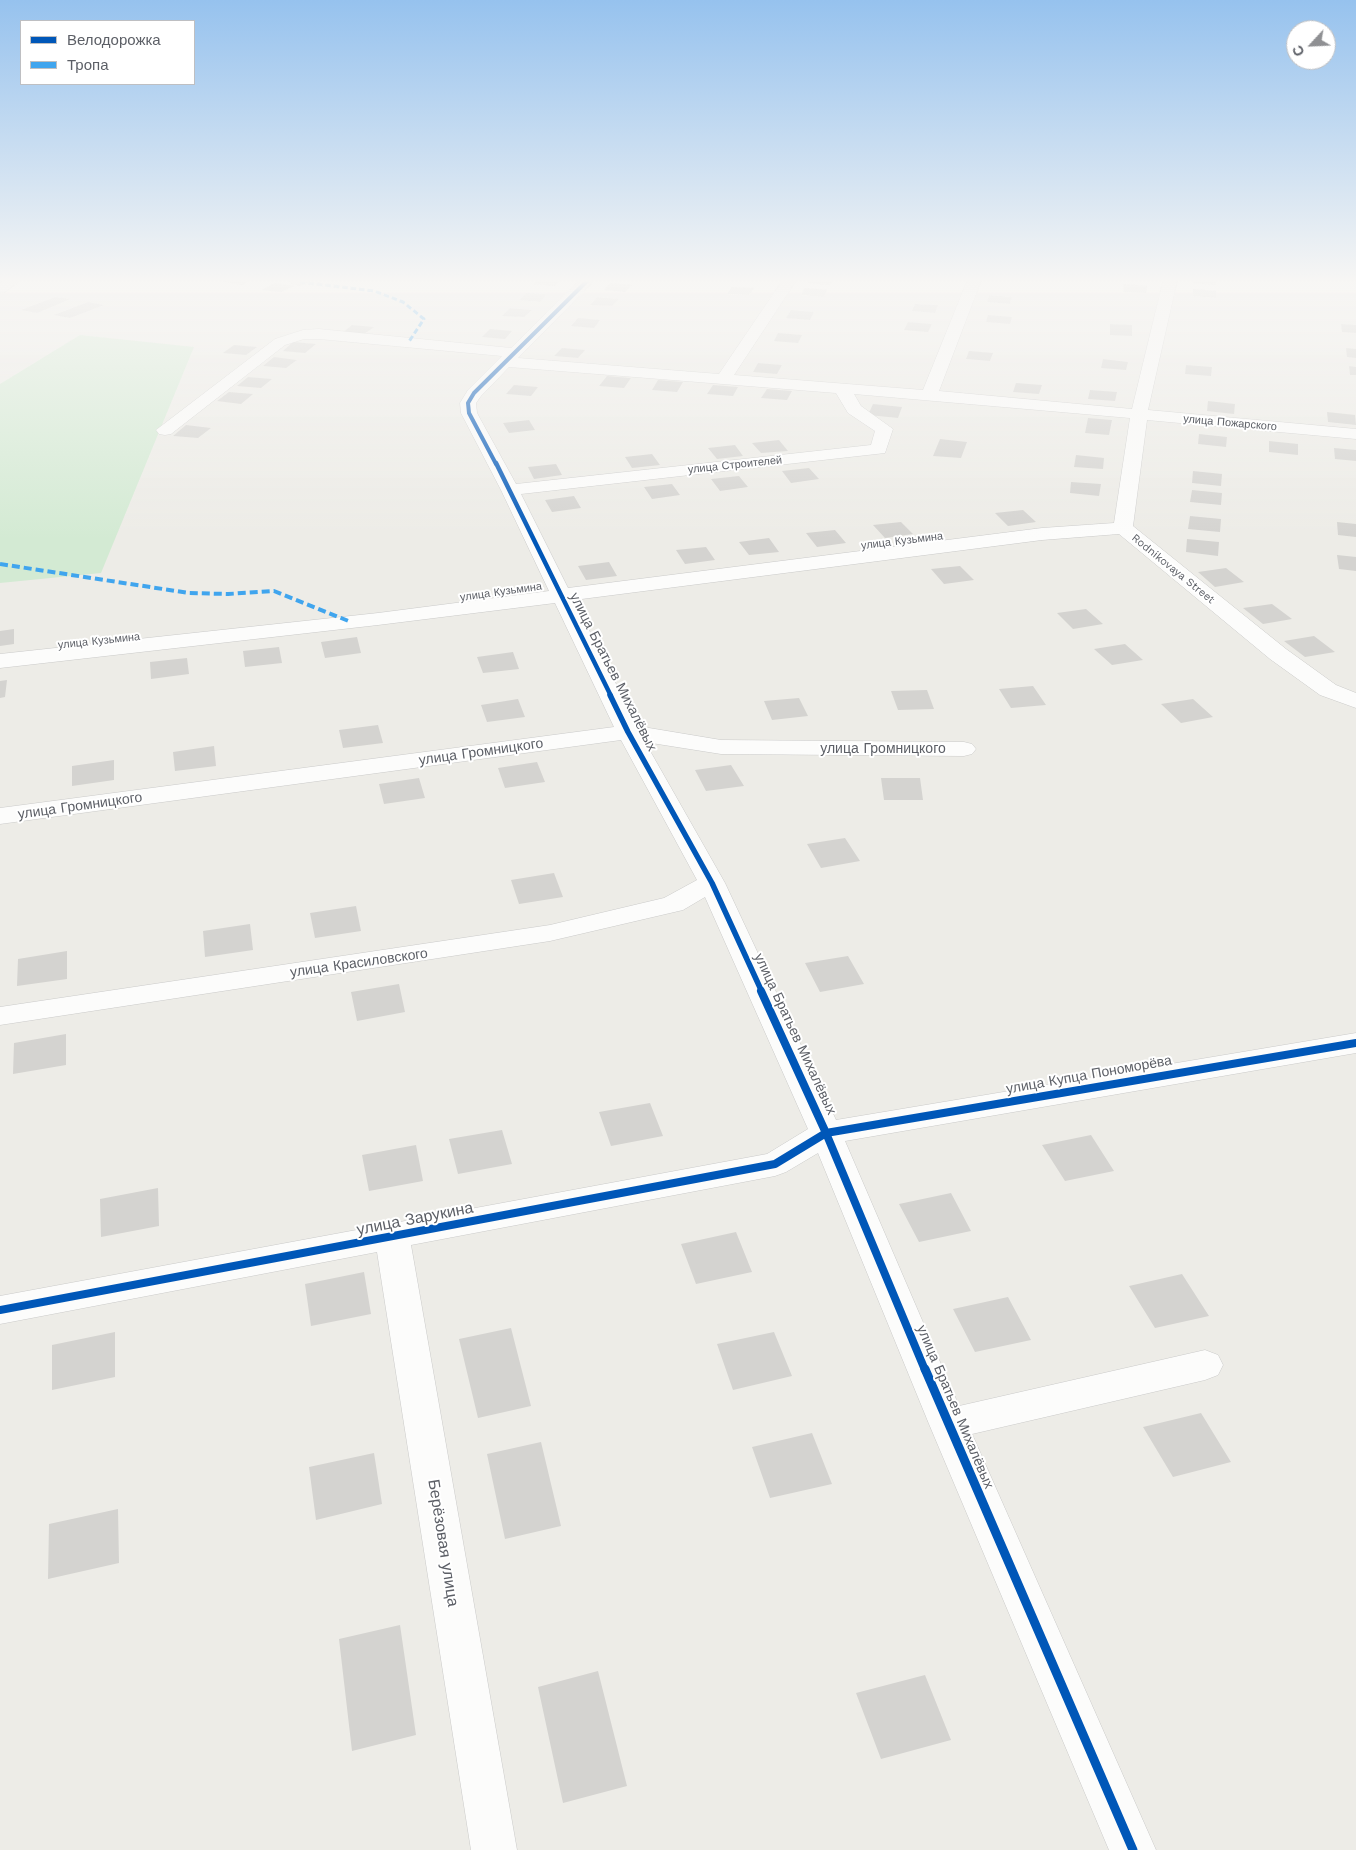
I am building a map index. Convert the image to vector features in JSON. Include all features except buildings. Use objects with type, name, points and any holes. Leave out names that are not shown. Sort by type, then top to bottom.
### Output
[{"type":"street","name":"улица Пожарского","points":[[165,430],[247,367]]},
{"type":"street","name":"улица Братьев Михалёвых","points":[[501,367],[474,393],[468,403],[469,413],[510,490],[628,732],[712,884],[826,1133],[948,1424],[1133,1850]]},
{"type":"street","name":"улица Пожарского","points":[[610,367],[1356,434]]},
{"type":"street","points":[[723,378],[730,367]]},
{"type":"street","points":[[929,395],[940,367]]},
{"type":"street","name":"Rodnikovaya Street","points":[[1150,367],[1139,414],[1123,528],[1278,654],[1328,690],[1356,701]]},
{"type":"street","name":"улица Строителей","points":[[510,490],[878,450],[884,430],[854,409],[842,388]]},
{"type":"street","name":"улица Кузьмина","points":[[0,661],[360,621],[1042,534],[1123,528]]},
{"type":"street","name":"улица Громницкого","points":[[0,816],[628,732],[721,747],[964,749]]},
{"type":"street","name":"улица Красиловского","points":[[0,1016],[550,932],[673,904],[712,884]]},
{"type":"street","name":"улица Купца Пономорёва","points":[[826,1133],[1356,1043]]},
{"type":"street","name":"улица Зарукина","points":[[0,1310],[775,1164],[826,1133]]},
{"type":"street","name":"Берёзовая улица","points":[[392,1237],[494,1850]]},
{"type":"street","points":[[948,1424],[1205,1365]]},
{"type":"green space","points":[[27,367],[186,367],[101,573],[0,583],[0,384]]},
{"type":"marked path","points":[[0,564],[189,593],[228,594],[274,591],[351,622]]},
{"type":"cycle path","points":[[500,367],[474,393],[468,403],[469,413],[510,490],[628,732],[712,883],[826,1133],[948,1424],[1133,1850]]},
{"type":"cycle path","points":[[0,1310],[775,1164],[826,1133],[1356,1043]]}]
